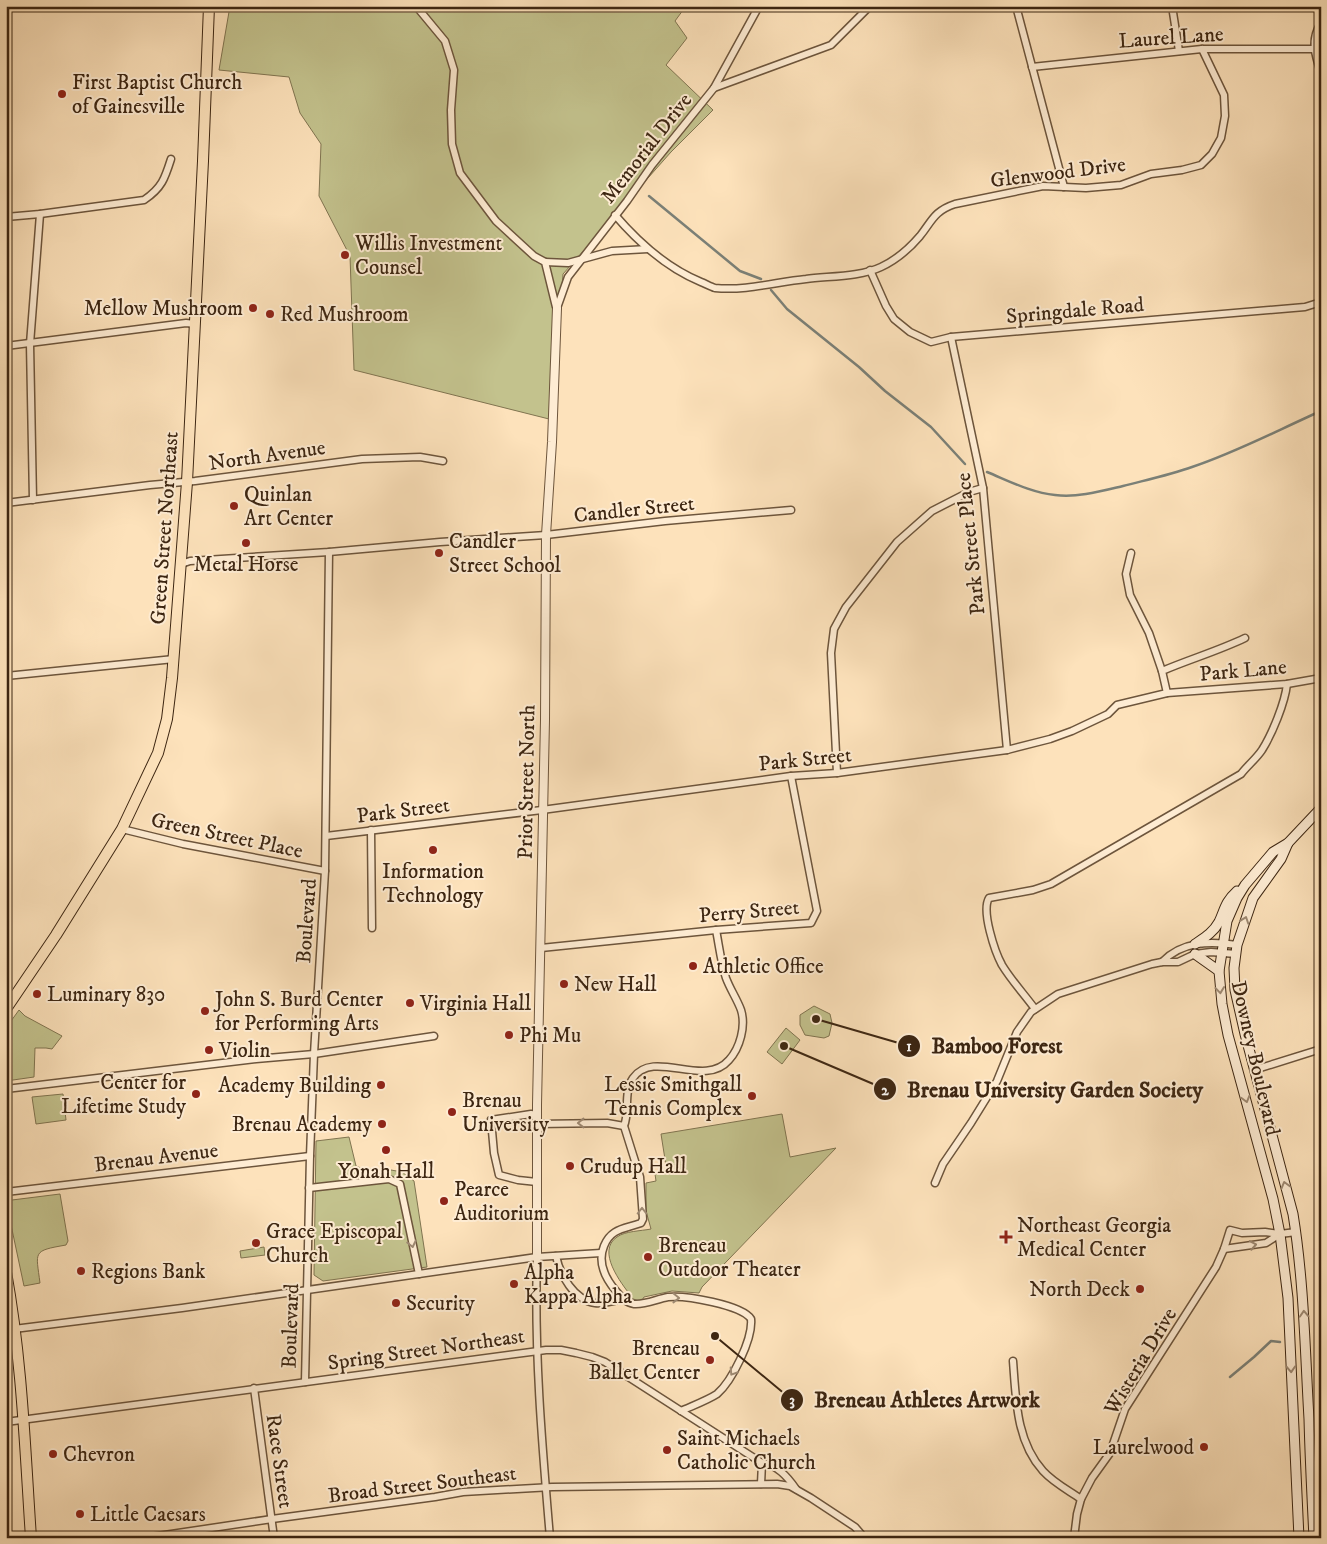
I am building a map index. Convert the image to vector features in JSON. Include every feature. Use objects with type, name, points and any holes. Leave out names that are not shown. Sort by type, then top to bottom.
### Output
[{"type":"highway","name":"Green Street Northeast","points":[[6,1009],[66,920],[122,829],[148,776],[162,739],[167,719],[174,659],[187,482],[209,6]]},
{"type":"highway","points":[[6,1272],[10,1330],[22,1420],[31,1538]]},
{"type":"main road","points":[[1288,842],[1321,808]]},
{"type":"main road","name":"Downey Boulevard","points":[[1288,842],[1273,852],[1245,885],[1231,909],[1227,921],[1219,970],[1222,1004],[1233,1052],[1273,1199],[1280,1234],[1288,1298],[1299,1538]]},
{"type":"main road","name":"Downey Boulevard","points":[[1288,842],[1281,859],[1253,898],[1236,950],[1235,990],[1296,1232],[1306,1337],[1314,1538]]},
{"type":"main road","points":[[1195,944],[1208,936],[1218,923],[1225,904],[1245,885]]},
{"type":"main road","points":[[1195,954],[1219,970]]},
{"type":"main road","points":[[1233,1052],[1254,1070]]},
{"type":"main road","points":[[1239,1076],[1260,1093]]},
{"type":"street","points":[[416,6],[445,40],[454,70],[451,110],[452,144],[460,173],[496,220],[534,256],[545,262],[568,263],[612,251],[648,249]]},
{"type":"street","name":"Memorial Drive","points":[[557,308],[568,277],[714,88],[759,6]]},
{"type":"street","points":[[714,88],[831,45],[870,6]]},
{"type":"street","points":[[1016,6],[1064,187]]},
{"type":"street","points":[[1172,6],[1180,51]]},
{"type":"street","points":[[1321,23],[1316,30],[1313,49],[1321,73]]},
{"type":"street","name":"Laurel Lane","points":[[1032,67],[1202,49],[1313,49]]},
{"type":"street","name":"Glenwood Drive","points":[[615,215],[648,249],[685,275],[714,288],[756,287],[783,281],[846,276],[881,268],[905,252],[921,235],[927,224],[944,208],[970,200],[1043,186],[1086,188],[1121,185],[1151,174],[1182,170],[1201,165],[1212,154],[1221,138],[1225,116],[1224,96],[1202,49]]},
{"type":"street","points":[[6,218],[144,200],[156,192],[163,182],[171,159]]},
{"type":"street","points":[[33,500],[30,344],[40,214]]},
{"type":"street","points":[[545,262],[557,308]]},
{"type":"street","name":"Springdale Road","points":[[870,270],[894,319],[910,332],[931,342],[951,337],[1305,307],[1321,302]]},
{"type":"street","name":"Prior Street North","points":[[537,1257],[537,1115],[545,720],[546,535],[557,308]]},
{"type":"street","points":[[6,346],[195,324]]},
{"type":"street","name":"Park Street Place","points":[[951,337],[983,488],[1007,750]]},
{"type":"street","name":"North Avenue","points":[[6,503],[362,459],[420,458],[443,461]]},
{"type":"street","points":[[837,773],[831,653],[834,629],[846,607],[898,542],[932,511],[969,492],[983,488]]},
{"type":"street","name":"Candler Street","points":[[181,564],[190,560],[329,552],[546,535],[791,510]]},
{"type":"street","name":"Boulevard","points":[[305,1382],[310,1156],[325,871],[329,552]]},
{"type":"street","points":[[1131,553],[1126,574],[1130,595],[1149,633],[1167,692]]},
{"type":"street","points":[[1162,671],[1222,649],[1245,638]]},
{"type":"street","points":[[6,676],[174,659]]},
{"type":"street","name":"Park Lane","points":[[1167,692],[1287,684],[1321,678]]},
{"type":"street","points":[[1035,1009],[1002,964],[986,913],[986,902],[989,898],[1033,890],[1051,884],[1240,774],[1261,751],[1267,740],[1274,725],[1287,684]]},
{"type":"street","name":"Park Street","points":[[326,836],[542,810],[791,776],[837,773],[1007,750],[1050,739],[1072,731],[1108,714],[1117,705],[1167,692]]},
{"type":"street","name":"Perry Street","points":[[541,948],[716,930],[811,923],[817,911],[791,776]]},
{"type":"street","name":"Green Street Place","points":[[122,829],[183,844],[325,871]]},
{"type":"street","points":[[371,830],[372,928]]},
{"type":"street","points":[[681,1412],[717,1393],[738,1364],[750,1335],[751,1320],[744,1313],[710,1301],[691,1298],[670,1297],[640,1304],[628,1303],[608,1283],[602,1265],[601,1254],[612,1234],[617,1230],[641,1223],[643,1219],[640,1178],[624,1126],[628,1117],[627,1095],[634,1078],[642,1071],[656,1066],[681,1070],[713,1071],[729,1061],[738,1047],[742,1031],[741,1011],[726,977],[716,930]]},
{"type":"street","points":[[1162,962],[1171,952],[1195,944],[1236,950]]},
{"type":"street","points":[[934,1183],[943,1164],[972,1123],[997,1081],[1017,1032],[1024,1020],[1035,1009],[1058,994],[1162,962],[1178,962],[1195,954],[1222,948]]},
{"type":"street","points":[[6,1089],[256,1059],[314,1054],[434,1036]]},
{"type":"street","points":[[1254,1070],[1321,1049]]},
{"type":"street","points":[[537,1115],[531,1114],[491,1120],[494,1154],[499,1175],[537,1182]]},
{"type":"street","points":[[537,1124],[607,1123],[624,1126]]},
{"type":"street","name":"Brenau Avenue","points":[[6,1192],[310,1156]]},
{"type":"street","points":[[309,1188],[389,1180],[400,1184],[419,1274]]},
{"type":"street","name":"Wisteria Drive","points":[[1074,1538],[1081,1499],[1092,1478],[1110,1453],[1125,1409],[1216,1267],[1230,1230],[1242,1233],[1265,1232],[1280,1234]]},
{"type":"street","points":[[1224,1249],[1266,1242],[1280,1234],[1296,1232]]},
{"type":"street","points":[[10,1330],[182,1308],[537,1257],[601,1254]]},
{"type":"street","points":[[556,1256],[563,1277],[576,1293],[585,1300],[604,1303],[622,1299]]},
{"type":"street","points":[[537,1257],[536,1351],[550,1538]]},
{"type":"street","name":"Spring Street Northeast","points":[[6,1422],[536,1351],[561,1350],[592,1356],[762,1463],[770,1464],[788,1476],[796,1488],[855,1527],[861,1534],[861,1538]]},
{"type":"street","points":[[1012,1361],[1017,1411],[1023,1438],[1029,1451],[1043,1471],[1081,1499]]},
{"type":"street","name":"Race Street","points":[[254,1388],[274,1538]]},
{"type":"street","points":[[761,1484],[762,1463]]},
{"type":"street","name":"Broad Street Southeast","points":[[144,1538],[272,1518],[463,1492],[546,1487],[761,1484],[777,1484],[796,1488]]},
{"type":"shaded area","points":[[230,6],[686,6],[675,21],[687,38],[666,65],[713,110],[671,152],[563,274],[553,420],[354,370],[350,256],[319,196],[321,144],[300,113],[289,77],[219,70]]},
{"type":"shaded area","points":[[814,1006],[830,1014],[832,1023],[829,1036],[824,1038],[805,1035],[800,1025],[800,1015]]},
{"type":"shaded area","points":[[19,1010],[25,1016],[62,1036],[52,1049],[35,1048],[34,1077],[6,1081],[6,1028]]},
{"type":"shaded area","points":[[786,1028],[800,1040],[782,1064],[767,1052]]},
{"type":"shaded area","points":[[63,1094],[66,1120],[36,1124],[32,1097]]},
{"type":"shaded area","points":[[782,1114],[790,1157],[836,1148],[702,1287],[699,1293],[672,1291],[644,1297],[641,1302],[631,1298],[612,1267],[609,1250],[611,1243],[620,1235],[651,1229],[646,1211],[646,1183],[656,1181],[655,1174],[667,1172],[661,1134]]},
{"type":"shaded area","points":[[349,1137],[356,1166],[370,1168],[372,1175],[390,1172],[391,1170],[402,1172],[414,1181],[427,1267],[323,1281],[314,1275],[316,1141]]},
{"type":"shaded area","points":[[60,1194],[68,1241],[66,1245],[47,1249],[39,1254],[40,1283],[24,1286],[7,1206],[12,1200]]},
{"type":"shaded area","points":[[264,1247],[265,1255],[241,1258],[240,1251]]},
{"type":"waterway","points":[[649,196],[740,271],[761,279]]},
{"type":"waterway","points":[[771,290],[787,309],[931,427],[965,464]]},
{"type":"waterway","points":[[987,472],[1046,494],[1063,496],[1089,494],[1184,470],[1241,448],[1321,411]]},
{"type":"waterway","points":[[1230,1377],[1271,1341],[1280,1342]]},
{"type":"place","name":"First Baptist Church of Gainesville","points":[[62,94]]},
{"type":"place","name":"Willis Investment Counsel","points":[[345,255]]},
{"type":"place","name":"Mellow Mushroom","points":[[253,308]]},
{"type":"place","name":"Red Mushroom","points":[[270,314]]},
{"type":"place","name":"Quinlan Art Center","points":[[234,506]]},
{"type":"place","name":"Metal Horse","points":[[246,543]]},
{"type":"place","name":"Candler Street School","points":[[439,553]]},
{"type":"place","name":"Information Technology","points":[[433,850]]},
{"type":"place","name":"Athletic Office","points":[[693,966]]},
{"type":"place","name":"New Hall","points":[[564,984]]},
{"type":"place","name":"Luminary 830","points":[[37,994]]},
{"type":"place","name":"Virginia Hall","points":[[410,1003]]},
{"type":"place","name":"John S. Burd Center for Performing Arts","points":[[205,1011]]},
{"type":"place","name":"Bamboo Forest","points":[[816,1019]]},
{"type":"place","name":"Phi Mu","points":[[509,1035]]},
{"type":"place","name":"Brenau University Garden Society","points":[[784,1046]]},
{"type":"place","name":"Violin","points":[[209,1050]]},
{"type":"place","name":"Academy Building","points":[[381,1085]]},
{"type":"place","name":"Center for Lifetime Study","points":[[196,1094]]},
{"type":"place","name":"Lessie Smithgall Tennis Complex","points":[[752,1096]]},
{"type":"place","name":"Brenau University","points":[[452,1112]]},
{"type":"place","name":"Brenau Academy","points":[[382,1124]]},
{"type":"place","name":"Yonah Hall","points":[[386,1150]]},
{"type":"place","name":"Crudup Hall","points":[[570,1166]]},
{"type":"place","name":"Pearce Auditorium","points":[[444,1201]]},
{"type":"place","name":"Northeast Georgia Medical Center","points":[[1006,1237]]},
{"type":"place","name":"Grace Episcopal Church","points":[[256,1243]]},
{"type":"place","name":"Breneau Outdoor Theater","points":[[648,1257]]},
{"type":"place","name":"Regions Bank","points":[[81,1271]]},
{"type":"place","name":"Alpha Kappa Alpha","points":[[514,1284]]},
{"type":"place","name":"North Deck","points":[[1140,1289]]},
{"type":"place","name":"Security","points":[[396,1303]]},
{"type":"place","name":"Breneau Athletes Artwork","points":[[715,1336]]},
{"type":"place","name":"Breneau Ballet Center","points":[[710,1360]]},
{"type":"place","name":"Laurelwood","points":[[1204,1447]]},
{"type":"place","name":"Saint Michaels Catholic Church","points":[[667,1450]]},
{"type":"place","name":"Chevron","points":[[53,1454]]},
{"type":"place","name":"Little Caesars","points":[[80,1514]]}]
